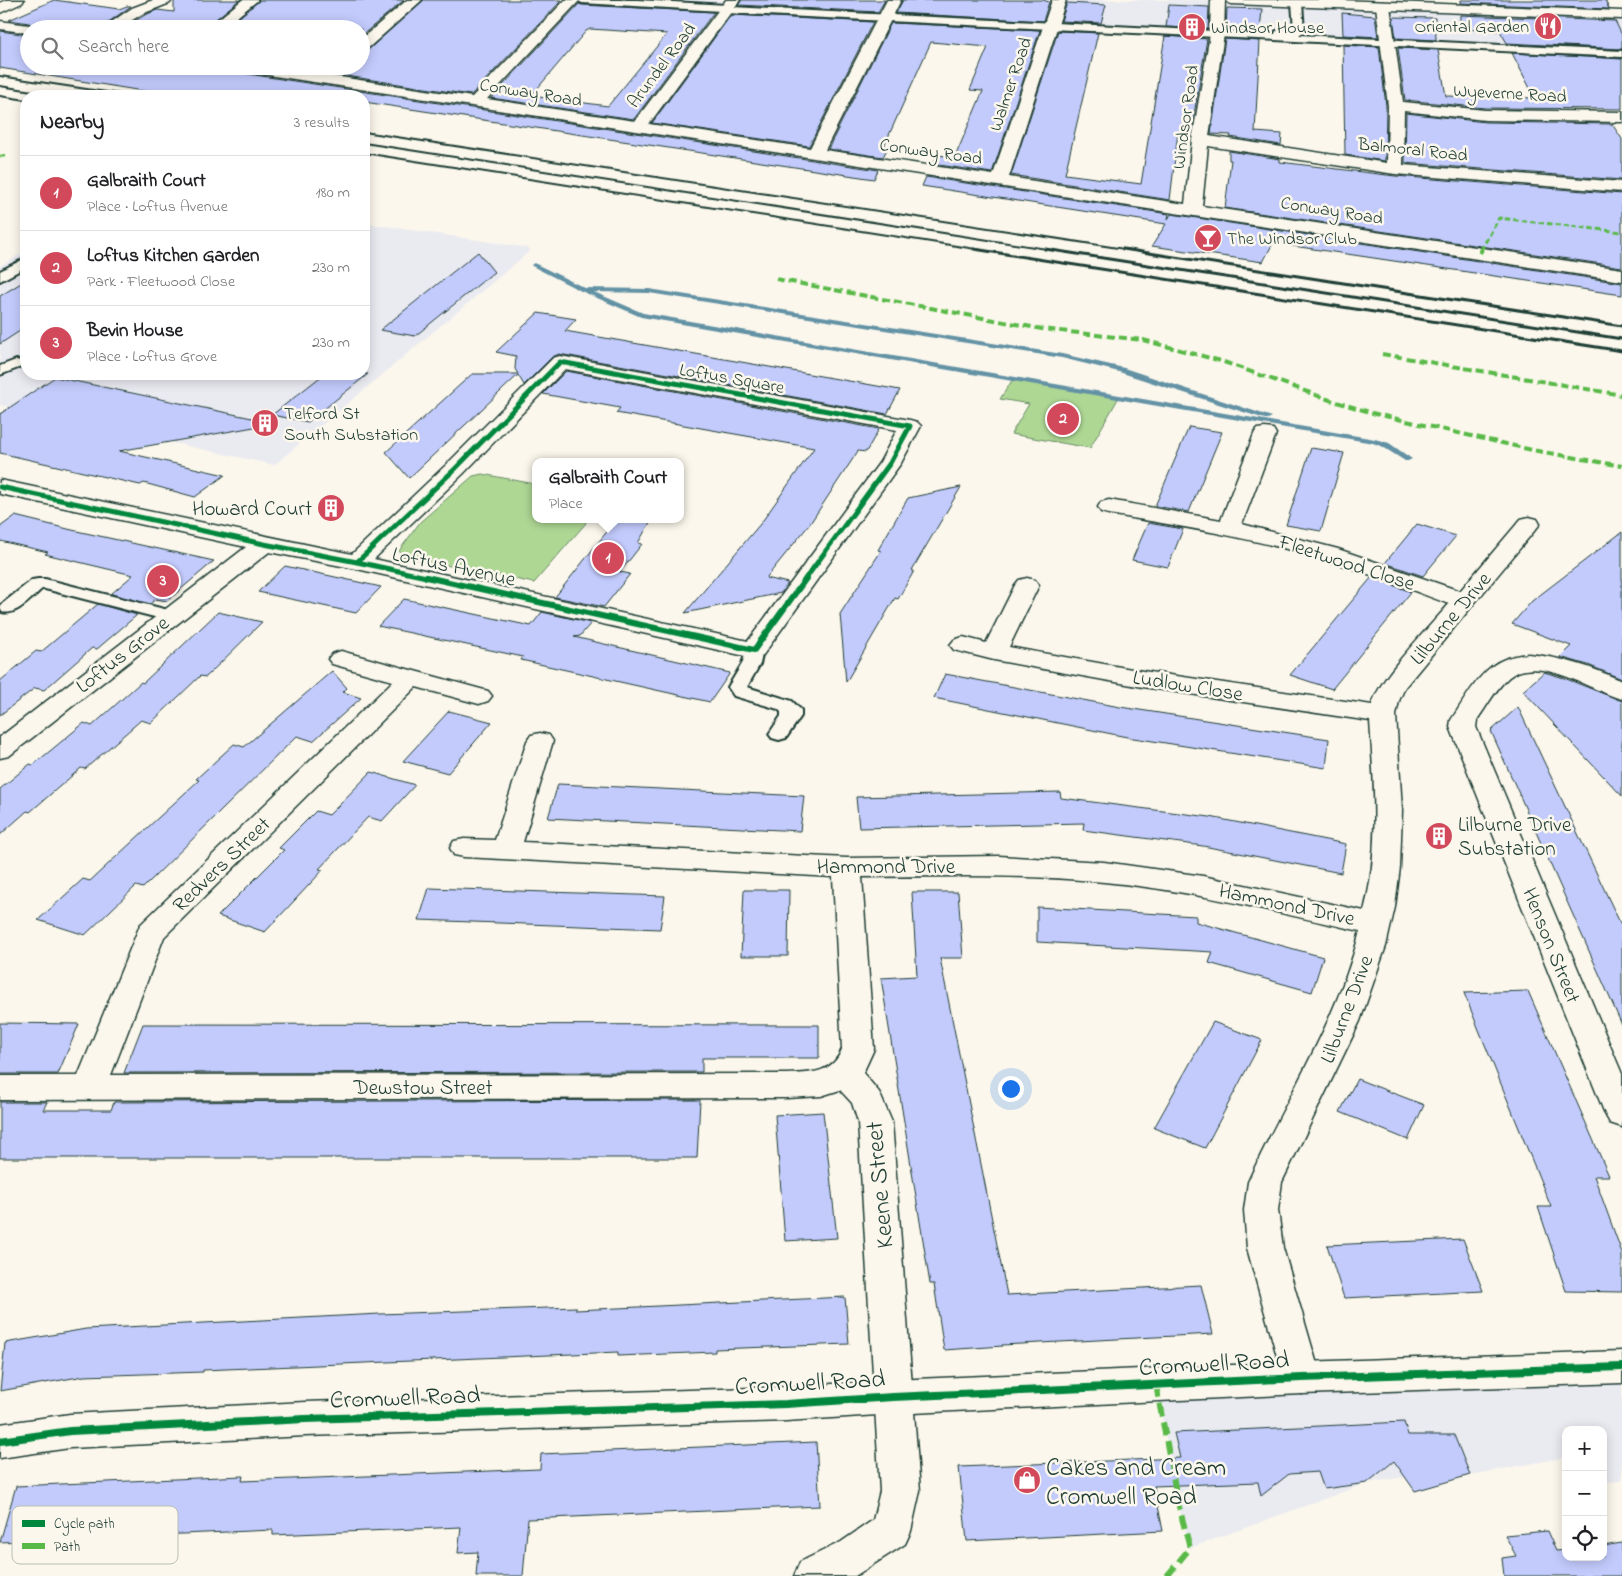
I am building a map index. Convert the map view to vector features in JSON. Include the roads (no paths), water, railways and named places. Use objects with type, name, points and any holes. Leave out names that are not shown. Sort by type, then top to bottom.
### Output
[{"type":"street","points":[[0,9],[17,0]]},
{"type":"street","points":[[122,20],[137,11],[165,0]]},
{"type":"street","points":[[225,20],[251,0]]},
{"type":"street","points":[[370,39],[414,0]]},
{"type":"street","points":[[474,104],[573,0]]},
{"type":"street","points":[[815,154],[894,0]]},
{"type":"street","name":"Walmer Road","points":[[998,180],[1059,0]]},
{"type":"street","name":"Windsor Road","points":[[1193,210],[1200,140],[1217,32],[1218,0]]},
{"type":"street","points":[[1231,0],[1622,15]]},
{"type":"street","name":"Arundel Road","points":[[638,128],[728,6]]},
{"type":"street","points":[[1383,6],[1396,106],[1395,169]]},
{"type":"street","points":[[0,25],[20,28]]},
{"type":"street","name":"Conway Road","points":[[292,75],[474,104],[998,180],[1622,274]]},
{"type":"street","points":[[323,80],[329,75]]},
{"type":"street","name":"Wyeverne Road","points":[[1396,106],[1486,114],[1622,117]]},
{"type":"street","name":"Balmoral Road","points":[[1200,140],[1395,169],[1622,187]]},
{"type":"street","name":"Loftus Square","points":[[357,562],[455,469],[560,362],[910,426],[890,463],[754,650]]},
{"type":"street","points":[[1229,528],[1265,434]]},
{"type":"street","name":"Loftus Avenue","points":[[3,490],[357,562],[754,650]]},
{"type":"street","name":"Fleetwood Close","points":[[1109,507],[1229,528],[1315,549],[1464,601]]},
{"type":"street","name":"Lilburne Drive","points":[[1302,1378],[1265,1248],[1261,1210],[1265,1182],[1319,1076],[1357,990],[1376,924],[1386,867],[1388,796],[1383,714],[1386,698],[1390,690],[1529,524]]},
{"type":"street","name":"Loftus Grove","points":[[0,750],[264,544]]},
{"type":"street","points":[[994,652],[1027,585]]},
{"type":"street","name":"Ludlow Close","points":[[963,646],[1143,679],[1383,714]]},
{"type":"street","points":[[341,659],[479,696]]},
{"type":"street","name":"Henson Street","points":[[1622,691],[1589,676],[1553,665],[1522,663],[1510,665],[1501,671],[1464,720],[1463,727],[1622,1114]]},
{"type":"street","name":"Redvers Street","points":[[89,1088],[151,932],[411,678]]},
{"type":"street","points":[[506,850],[540,741]]},
{"type":"street","name":"Hammond Drive","points":[[464,848],[847,868],[999,866],[1104,872],[1203,886],[1376,924]]},
{"type":"street","points":[[844,1075],[851,1066],[858,1048],[847,868]]},
{"type":"street","name":"Dewstow Street","points":[[0,1088],[787,1086],[819,1083],[844,1075]]},
{"type":"street","name":"Keene Street","points":[[816,1576],[890,1531],[900,1491],[875,1122],[870,1104],[862,1089],[844,1075]]},
{"type":"street","name":"Cromwell Road","points":[[0,1441],[70,1431],[305,1419],[786,1404],[893,1397],[1302,1378],[1622,1366]]},
{"type":"lane","points":[[582,0],[728,6],[886,18],[1051,26],[1297,33],[1299,30],[1297,3]]},
{"type":"lane","points":[[1217,32],[1388,44],[1622,54]]},
{"type":"lane","points":[[0,277],[20,265]]},
{"type":"lane","points":[[0,371],[16,364]]},
{"type":"lane","points":[[8,608],[38,584],[45,584],[170,616]]},
{"type":"lane","points":[[754,650],[751,664],[737,688],[741,692],[785,705],[791,710],[791,716],[779,734]]},
{"type":"waterway","points":[[534,265],[583,290],[641,315],[1375,441],[1386,445],[1408,459]]},
{"type":"waterway","points":[[587,290],[649,291],[1062,356],[1121,370],[1268,417]]},
{"type":"railway","points":[[0,76],[93,90]]},
{"type":"railway","points":[[0,86],[26,90]]},
{"type":"railway","points":[[0,96],[20,99]]},
{"type":"railway","points":[[370,133],[1131,250]]},
{"type":"railway","points":[[370,144],[1053,250]]},
{"type":"railway","points":[[370,154],[982,250]]},
{"type":"railway","points":[[974,249],[1622,351]]},
{"type":"railway","points":[[1045,249],[1622,339]]},
{"type":"railway","points":[[1123,249],[1622,326]]},
{"type":"place","name":"Oriental Garden","points":[[1548,26]]},
{"type":"place","name":"Windsor House","points":[[1192,27]]},
{"type":"place","name":"The Windsor Club","points":[[1208,238]]},
{"type":"place","name":"Loftus Kitchen Garden","points":[[1063,419]]},
{"type":"place","name":"Telford St South Substation","points":[[265,423]]},
{"type":"place","name":"Howard Court","points":[[331,508]]},
{"type":"place","name":"Galbraith Court","points":[[608,558]]},
{"type":"place","name":"Bevin House","points":[[163,581]]},
{"type":"place","name":"Lilburne Drive Substation","points":[[1439,836]]},
{"type":"place","name":"Cakes and Cream Cromwell Road","points":[[1027,1480]]}]
